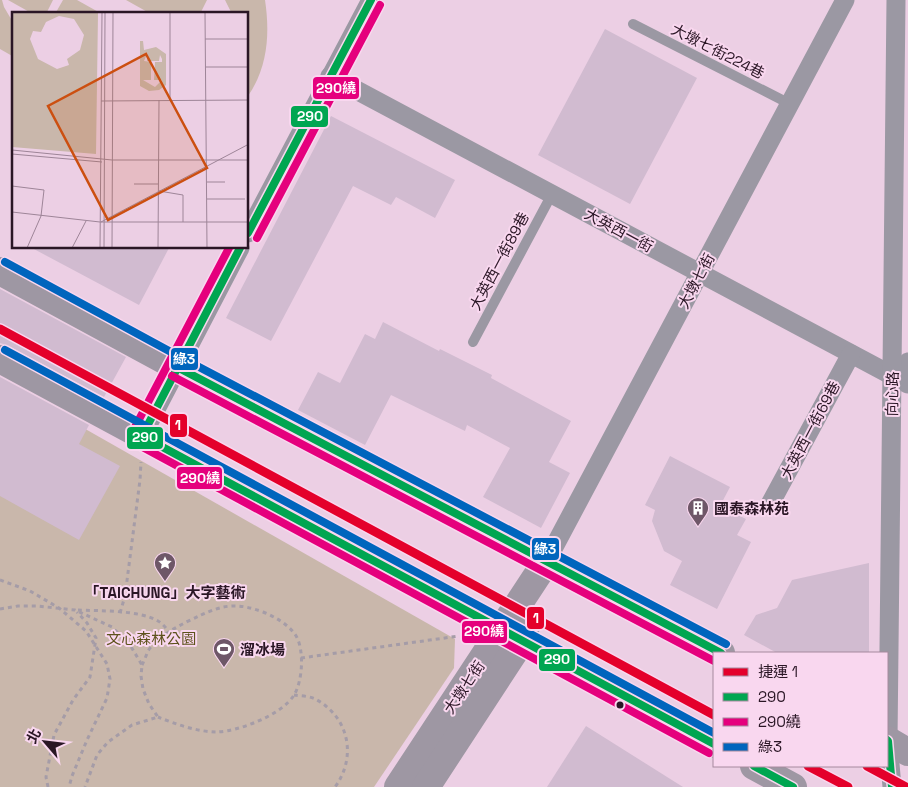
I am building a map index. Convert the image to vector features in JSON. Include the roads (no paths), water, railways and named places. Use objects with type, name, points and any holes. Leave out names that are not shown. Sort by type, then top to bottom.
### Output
[{"type":"main road","points":[[0,271],[177,367],[719,652]]},
{"type":"main road","points":[[0,358],[713,743]]},
{"type":"main road","name":"大墩七街","points":[[426,787],[512,635],[546,562]]},
{"type":"main road","name":"大墩七街","points":[[398,787],[512,635]]},
{"type":"main road","points":[[756,767],[793,787]]},
{"type":"street","name":"大墩七街","points":[[546,562],[845,0]]},
{"type":"street","name":"向心路","points":[[892,787],[899,379],[901,103],[896,0]]},
{"type":"street","points":[[249,232],[330,76],[365,2]]},
{"type":"street","name":"大英西一街","points":[[330,76],[899,379]]},
{"type":"street","points":[[142,436],[239,249]]},
{"type":"street","name":"大英西一街69巷","points":[[769,506],[851,354]]},
{"type":"street","points":[[899,379],[908,362]]},
{"type":"lane","name":"大墩七街224巷","points":[[633,24],[790,104]]},
{"type":"lane","name":"大英西一街89巷","points":[[474,342],[552,194]]},
{"type":"metro line","name":"1","points":[[0,329],[713,714]]},
{"type":"metro line","name":"1","points":[[810,767],[848,787]]},
{"type":"metro line","name":"1","points":[[869,767],[906,787]]},
{"type":"place","name":"國泰森林苑","points":[[698,527]]},
{"type":"place","name":"「TAICHUNG」大字藝術","points":[[165,582]]},
{"type":"place","name":"溜冰場","points":[[224,668]]},
{"type":"park label","name":"文心森林公園","points":[[151,638]]}]
